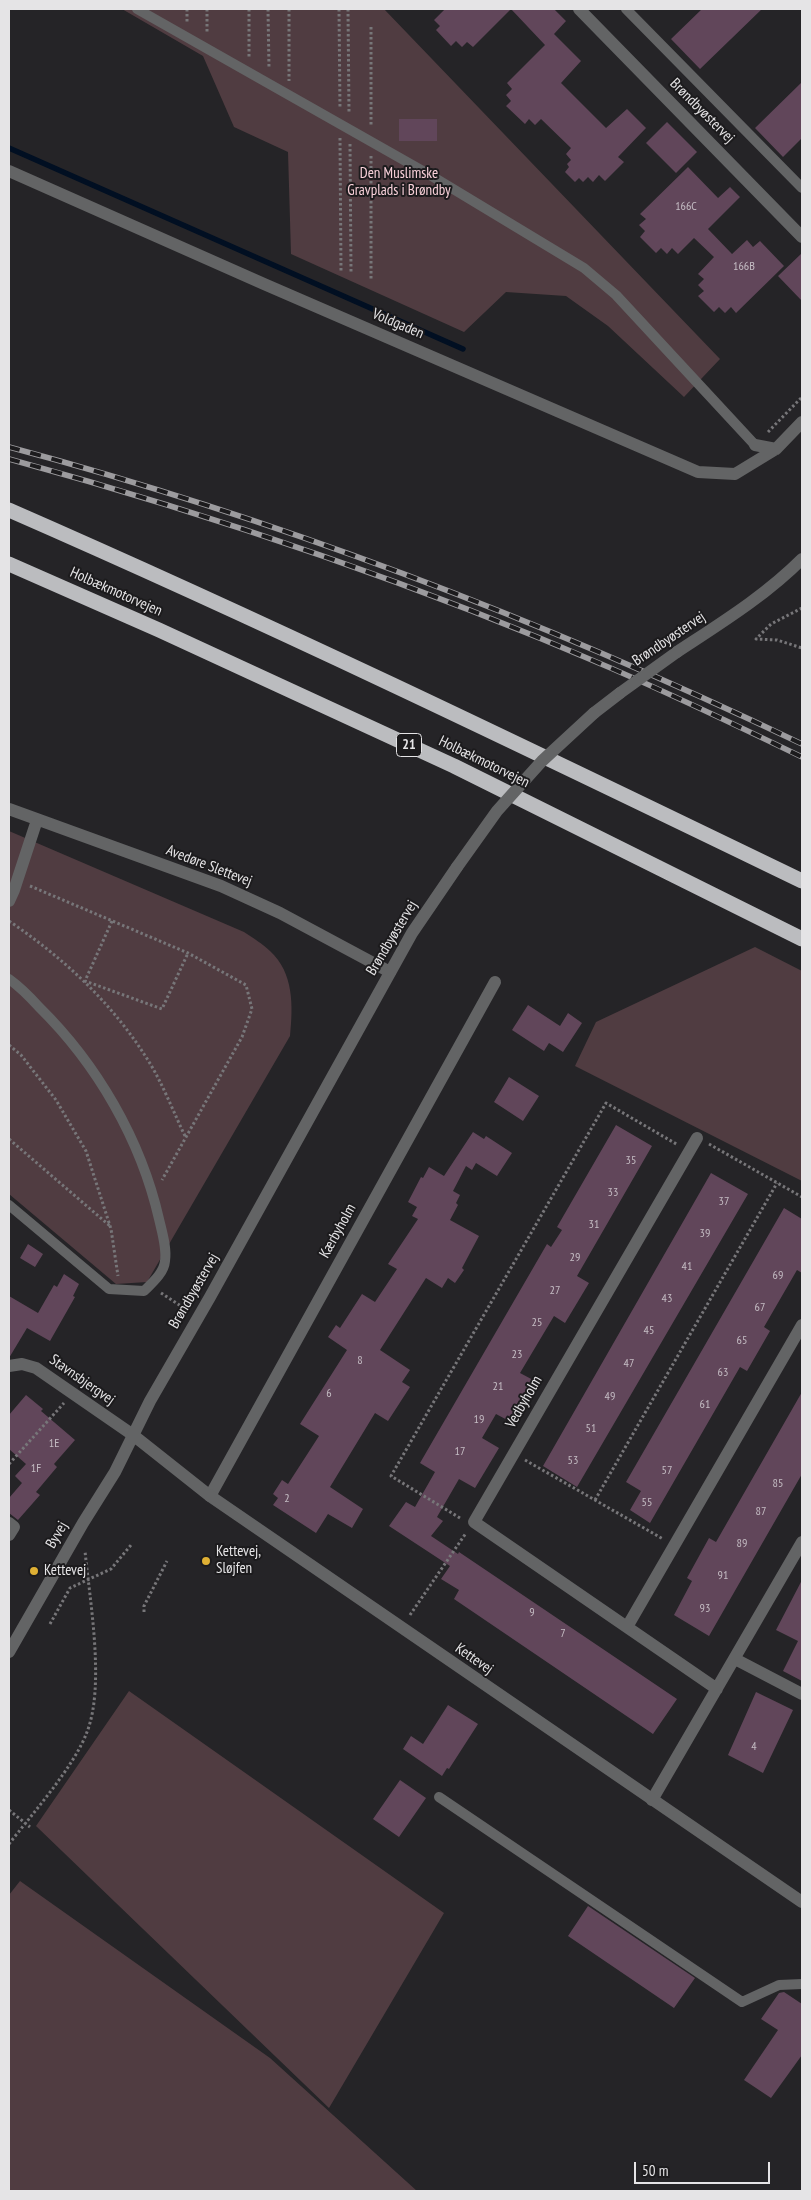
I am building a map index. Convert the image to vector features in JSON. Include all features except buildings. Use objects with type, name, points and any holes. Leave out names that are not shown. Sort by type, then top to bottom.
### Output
[{"type":"highway","name":"Holbækmotorvejen","points":[[9,510],[176,583],[502,736],[802,881]]},
{"type":"highway","name":"Holbækmotorvejen","points":[[9,564],[159,630],[454,766],[802,939]]},
{"type":"street","name":"Brøndbyøstervej","points":[[579,9],[802,237]]},
{"type":"street","name":"Voldgaden","points":[[9,171],[273,288],[698,472],[735,474],[776,449]]},
{"type":"street","points":[[756,445],[776,449],[802,422]]},
{"type":"street","name":"Brøndbyøstervej","points":[[133,1435],[150,1401],[412,933],[497,812],[535,768],[594,713],[677,652],[745,608],[802,560]]},
{"type":"street","name":"Avedøre Slettevej","points":[[9,809],[221,886],[280,913],[390,972]]},
{"type":"street","points":[[9,901],[18,880],[37,820]]},
{"type":"street","name":"Kærbyholm","points":[[210,1496],[495,982]]},
{"type":"street","name":"Vedbyholm","points":[[474,1522],[697,1138]]},
{"type":"street","points":[[627,1627],[802,1325]]},
{"type":"street","name":"Stavnsbjergvej","points":[[10,1365],[29,1365],[133,1435]]},
{"type":"street","name":"Kettevej","points":[[133,1435],[210,1496],[802,1902]]},
{"type":"street","name":"Byvej","points":[[9,1652],[83,1523],[115,1472],[133,1435]]},
{"type":"street","points":[[9,1522],[14,1527],[9,1535]]},
{"type":"street","points":[[474,1522],[717,1689]]},
{"type":"street","points":[[652,1800],[802,1542]]},
{"type":"street","points":[[735,1659],[802,1694]]},
{"type":"lane","points":[[137,9],[430,175],[584,268],[616,295],[756,445]]},
{"type":"lane","points":[[626,9],[802,188]]},
{"type":"lane","points":[[9,979],[61,1029],[99,1079],[141,1158],[154,1196],[163,1240],[165,1262],[156,1280],[144,1291],[109,1289],[9,1205]]},
{"type":"lane","points":[[439,1797],[742,2002],[779,1985],[802,1984]]},
{"type":"path","points":[[207,9],[207,49]]},
{"type":"path","points":[[248,9],[249,72]]},
{"type":"path","points":[[268,9],[269,84]]},
{"type":"path","points":[[289,9],[289,95]]},
{"type":"path","points":[[756,445],[802,397]]},
{"type":"path","points":[[802,608],[771,624],[756,639],[777,640],[802,648]]},
{"type":"path","points":[[18,880],[188,953],[246,985],[252,1009],[242,1037],[185,1136],[154,1196]]},
{"type":"path","points":[[85,981],[112,921]]},
{"type":"path","points":[[9,922],[39,942],[93,988],[145,1054],[185,1136]]},
{"type":"path","points":[[85,981],[162,1009],[188,953]]},
{"type":"path","points":[[9,1045],[21,1056],[56,1100],[86,1151],[110,1226],[115,1248],[120,1290]]},
{"type":"path","points":[[402,1628],[474,1522],[462,1519],[391,1476],[606,1103],[689,1151]]},
{"type":"path","points":[[697,1138],[802,1197]]},
{"type":"path","points":[[9,1139],[110,1226]]},
{"type":"path","points":[[595,1500],[777,1183]]},
{"type":"path","points":[[150,1286],[198,1318]]},
{"type":"path","points":[[9,1464],[73,1393]]},
{"type":"path","points":[[514,1453],[674,1546]]},
{"type":"path","points":[[9,1844],[77,1751],[92,1719],[95,1692],[95,1664],[83,1523]]},
{"type":"path","points":[[50,1624],[70,1588],[112,1569],[132,1545]]},
{"type":"path","points":[[144,1612],[144,1606],[167,1561]]},
{"type":"path","points":[[9,1810],[30,1827]]},
{"type":"green space","name":"Den Muslimske Gravplads i Brøndby","points":[[122,9],[384,9],[720,359],[684,397],[608,326],[566,296],[506,292],[464,332],[291,254],[288,152],[234,127],[203,56]]},
{"type":"green space","points":[[9,831],[244,932],[270,951],[284,969],[288,980],[292,1013],[290,1036],[147,1282],[116,1284],[9,1194]]},
{"type":"green space","points":[[755,947],[802,971],[802,1181],[575,1066],[596,1022]]},
{"type":"green space","points":[[129,1691],[444,1913],[329,2108],[36,1826]]},
{"type":"green space","points":[[20,1881],[270,2058],[417,2191],[9,2191],[9,1895]]},
{"type":"waterway","points":[[9,148],[463,349]]},
{"type":"railway","points":[[9,447],[212,507],[412,577],[609,656],[802,744]]},
{"type":"railway","points":[[9,459],[162,503],[239,528],[465,608],[613,669],[802,757]]},
{"type":"place","name":"Kettevej, Sløjfen","points":[[206,1561]]},
{"type":"place","name":"Kettevej","points":[[34,1571]]}]
